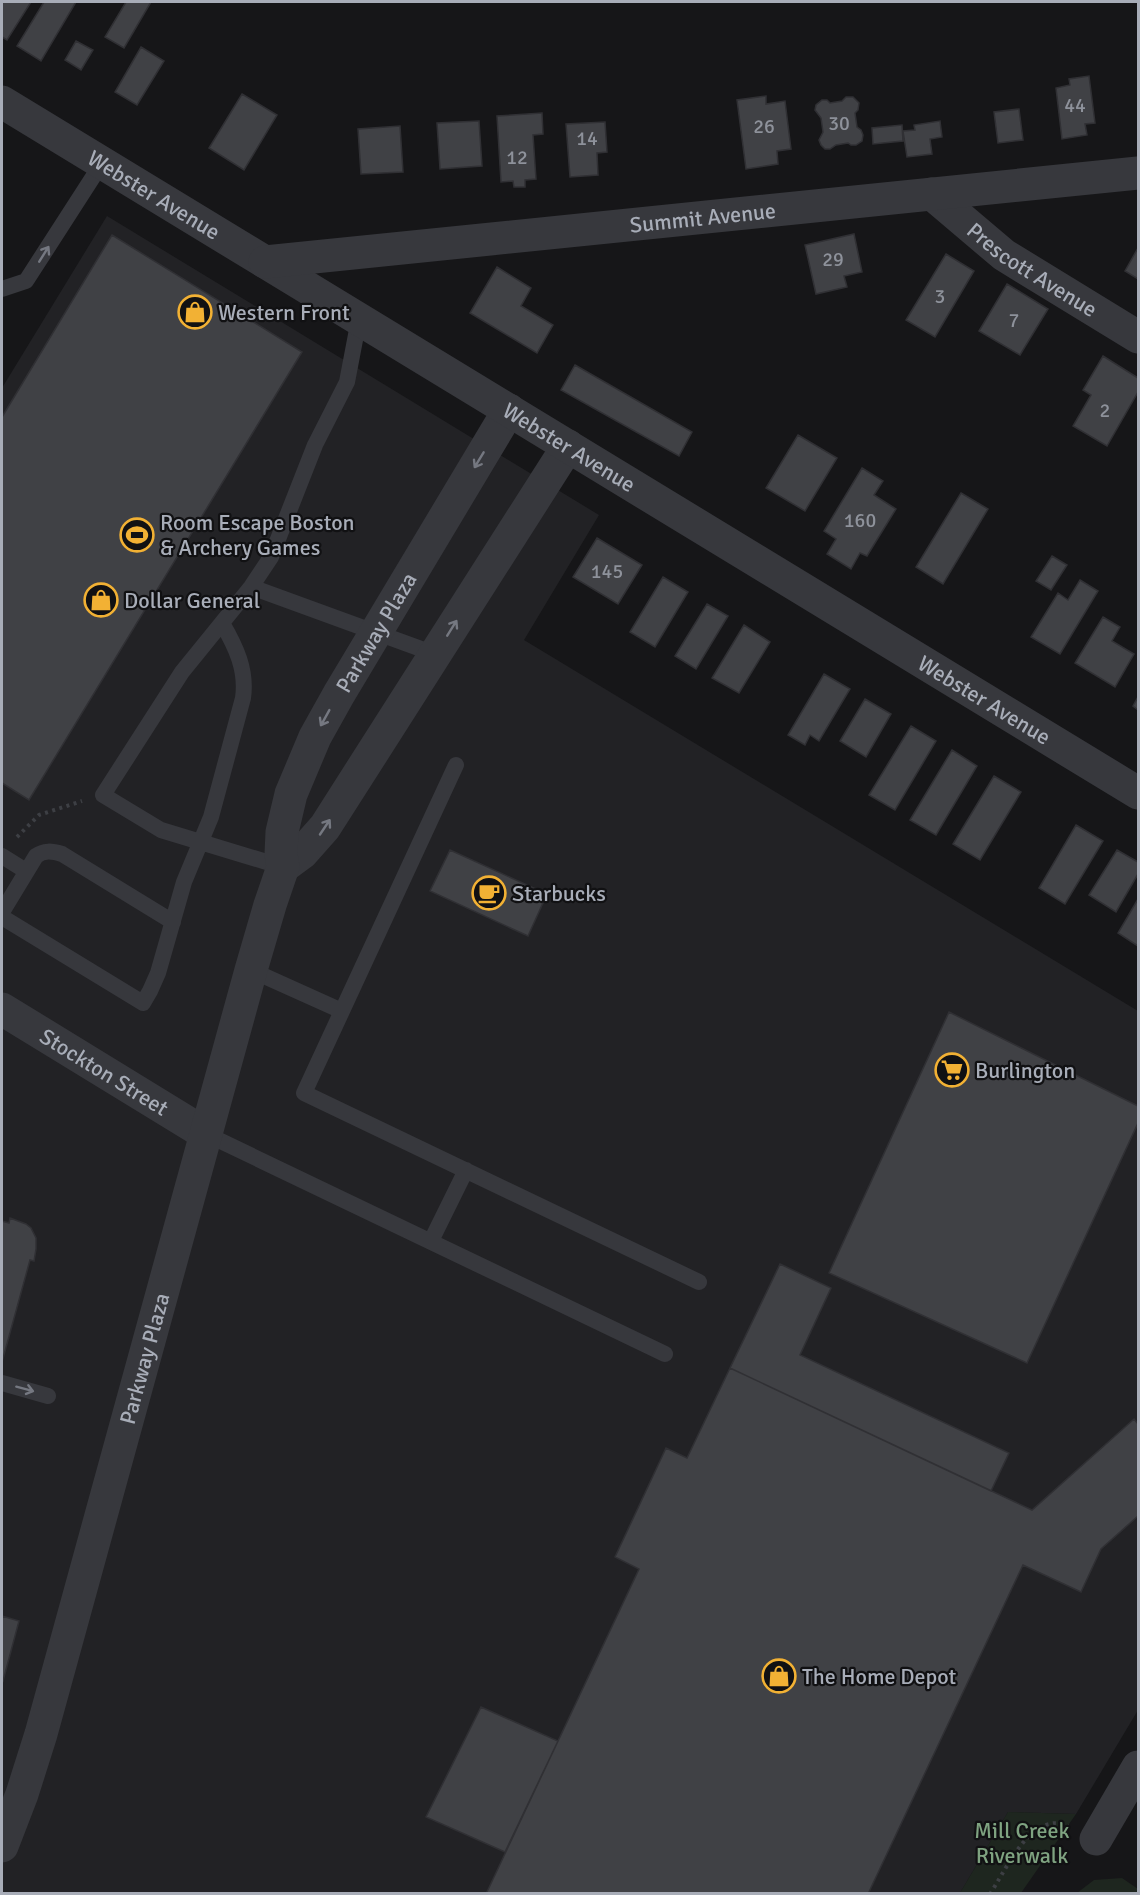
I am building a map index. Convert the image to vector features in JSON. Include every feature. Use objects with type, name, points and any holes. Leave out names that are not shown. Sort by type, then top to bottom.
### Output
[{"type":"street","name":"Webster Avenue","points":[[2,102],[1138,793]]},
{"type":"street","name":"Summit Avenue","points":[[265,262],[1138,173]]},
{"type":"street","name":"Prescott Avenue","points":[[932,194],[1004,255],[1138,337]]},
{"type":"street","name":"Parkway Plaza","points":[[2,1846],[41,1734],[251,970],[283,867],[282,831],[286,808],[315,736],[509,410]]},
{"type":"street","points":[[283,867],[319,836],[568,446]]},
{"type":"street","name":"Stockton Street","points":[[2,1010],[206,1134]]},
{"type":"street","points":[[1096,1839],[1138,1767]]},
{"type":"lane","points":[[2,289],[26,281],[102,163]]},
{"type":"lane","points":[[283,867],[161,830],[103,795],[182,672],[251,587],[271,557],[315,445],[346,382],[359,319]]},
{"type":"lane","points":[[251,587],[435,654]]},
{"type":"lane","points":[[2,917],[143,1003],[154,982],[184,882],[216,802],[244,687],[242,664],[222,623]]},
{"type":"lane","points":[[456,765],[304,1093],[699,1282]]},
{"type":"lane","points":[[2,912],[36,856],[40,853],[57,853],[173,922]]},
{"type":"lane","points":[[2,856],[26,871]]},
{"type":"lane","points":[[251,970],[342,1011]]},
{"type":"lane","points":[[206,1134],[665,1354]]},
{"type":"lane","points":[[431,1241],[466,1170]]},
{"type":"lane","points":[[2,1383],[48,1396]]},
{"type":"path","points":[[16,838],[39,815],[103,795]]},
{"type":"path","points":[[990,1893],[1018,1848],[1030,1834],[1040,1828],[1049,1824],[1060,1824],[1072,1827],[1096,1839]]},
{"type":"shaded area","points":[[107,216],[599,515],[524,640],[1138,1011],[1138,1710],[1076,1814],[1008,1812],[960,1893],[2,1893],[2,388]]},
{"type":"green space","name":"Mill Creek Riverwalk","points":[[1008,1812],[1076,1814],[1021,1893],[960,1893]]},
{"type":"green space","points":[[1122,1878],[1138,1889],[1138,1893],[1077,1893],[1094,1880]]},
{"type":"building","points":[[2,2],[31,2],[7,40],[2,37]]},
{"type":"building","points":[[44,2],[76,2],[41,61],[17,46]]},
{"type":"building","points":[[126,2],[151,2],[124,48],[105,37]]},
{"type":"building","points":[[76,41],[93,50],[81,70],[65,60]]},
{"type":"building","points":[[141,47],[164,61],[137,105],[115,92]]},
{"type":"building","points":[[1089,76],[1095,123],[1085,124],[1087,135],[1062,139],[1056,88],[1070,85],[1069,79]]},
{"type":"building","points":[[242,94],[277,115],[244,170],[209,148]]},
{"type":"building","points":[[766,96],[766,104],[785,101],[791,149],[777,151],[778,164],[746,169],[737,100]]},
{"type":"building","points":[[846,97],[853,97],[859,103],[855,113],[857,127],[863,135],[862,141],[856,145],[848,143],[825,149],[819,140],[823,132],[821,118],[815,110],[816,105],[822,100],[830,103],[842,101]]},
{"type":"building","points":[[1019,109],[1023,140],[998,143],[994,112]]},
{"type":"building","points":[[542,113],[543,134],[533,135],[536,179],[525,180],[525,187],[514,187],[513,181],[501,182],[497,116]]},
{"type":"building","points":[[479,121],[482,166],[440,169],[437,123]]},
{"type":"building","points":[[940,121],[942,137],[930,139],[932,154],[907,157],[903,131],[915,130],[914,125]]},
{"type":"building","points":[[605,122],[607,152],[597,153],[598,175],[570,177],[566,124]]},
{"type":"building","points":[[902,125],[903,141],[873,144],[872,128]]},
{"type":"building","points":[[400,126],[403,172],[361,174],[358,129]]},
{"type":"building","points":[[854,234],[862,272],[844,276],[847,287],[816,294],[805,245]]},
{"type":"building","points":[[112,235],[302,352],[29,800],[2,783],[2,417]]},
{"type":"building","points":[[1138,248],[1138,279],[1125,271]]},
{"type":"building","points":[[946,254],[974,271],[935,337],[906,320]]},
{"type":"building","points":[[497,267],[531,288],[521,306],[553,325],[537,353],[470,313]]},
{"type":"building","points":[[1007,284],[1048,309],[1020,355],[979,331]]},
{"type":"building","points":[[1103,356],[1138,378],[1138,392],[1107,446],[1073,426],[1091,395],[1083,390]]},
{"type":"building","points":[[575,365],[692,432],[679,456],[561,390]]},
{"type":"building","points":[[798,435],[837,458],[805,511],[766,488]]},
{"type":"building","points":[[862,468],[883,481],[874,495],[896,509],[867,556],[860,553],[851,569],[827,554],[836,539],[824,531]]},
{"type":"building","points":[[961,493],[988,509],[943,584],[916,567]]},
{"type":"building","points":[[597,538],[642,565],[618,604],[573,577]]},
{"type":"building","points":[[1052,556],[1067,565],[1051,590],[1036,581]]},
{"type":"building","points":[[663,577],[688,592],[655,647],[630,632]]},
{"type":"building","points":[[1080,580],[1098,591],[1060,654],[1031,637],[1058,593],[1068,600]]},
{"type":"building","points":[[707,604],[728,616],[696,669],[675,656]]},
{"type":"building","points":[[1103,617],[1120,627],[1112,641],[1134,654],[1115,687],[1075,663]]},
{"type":"building","points":[[744,625],[770,642],[739,693],[712,678]]},
{"type":"building","points":[[824,674],[850,689],[819,741],[810,735],[805,745],[788,735]]},
{"type":"building","points":[[1138,697],[1138,710],[1133,706]]},
{"type":"building","points":[[865,699],[891,714],[866,757],[840,741]]},
{"type":"building","points":[[911,726],[936,741],[895,810],[869,795]]},
{"type":"building","points":[[952,750],[977,766],[936,835],[910,820]]},
{"type":"building","points":[[994,776],[1021,792],[980,860],[953,844]]},
{"type":"building","points":[[1076,825],[1103,841],[1065,904],[1039,888]]},
{"type":"building","name":"Starbucks","points":[[450,850],[547,894],[528,936],[430,891]]},
{"type":"building","points":[[1117,850],[1138,862],[1138,874],[1116,912],[1089,895]]},
{"type":"building","points":[[1138,899],[1138,946],[1118,933]]},
{"type":"building","points":[[949,1012],[1138,1106],[1138,1123],[1027,1363],[829,1273]]},
{"type":"building","points":[[10,1218],[31,1228],[36,1238],[36,1249],[34,1261],[30,1260],[2,1362],[2,1221],[9,1223]]},
{"type":"building","points":[[780,1264],[831,1288],[800,1355],[1009,1453],[991,1491],[730,1368]]},
{"type":"building","name":"The Home Depot","points":[[730,1368],[1032,1510],[1134,1419],[1138,1424],[1138,1516],[1101,1549],[1081,1592],[1023,1565],[868,1894],[486,1894],[639,1569],[615,1557],[666,1448],[687,1458]]},
{"type":"building","points":[[2,1616],[19,1621],[3,1681],[2,1680]]},
{"type":"building","points":[[481,1707],[558,1741],[505,1852],[426,1817]]},
{"type":"place","name":"Western Front","points":[[195,312]]},
{"type":"place","name":"Room Escape Boston & Archery Games","points":[[137,535]]},
{"type":"place","name":"Dollar General","points":[[101,600]]},
{"type":"place","name":"Starbucks","points":[[489,893]]},
{"type":"place","name":"Burlington","points":[[952,1070]]},
{"type":"place","name":"The Home Depot","points":[[779,1676]]}]
